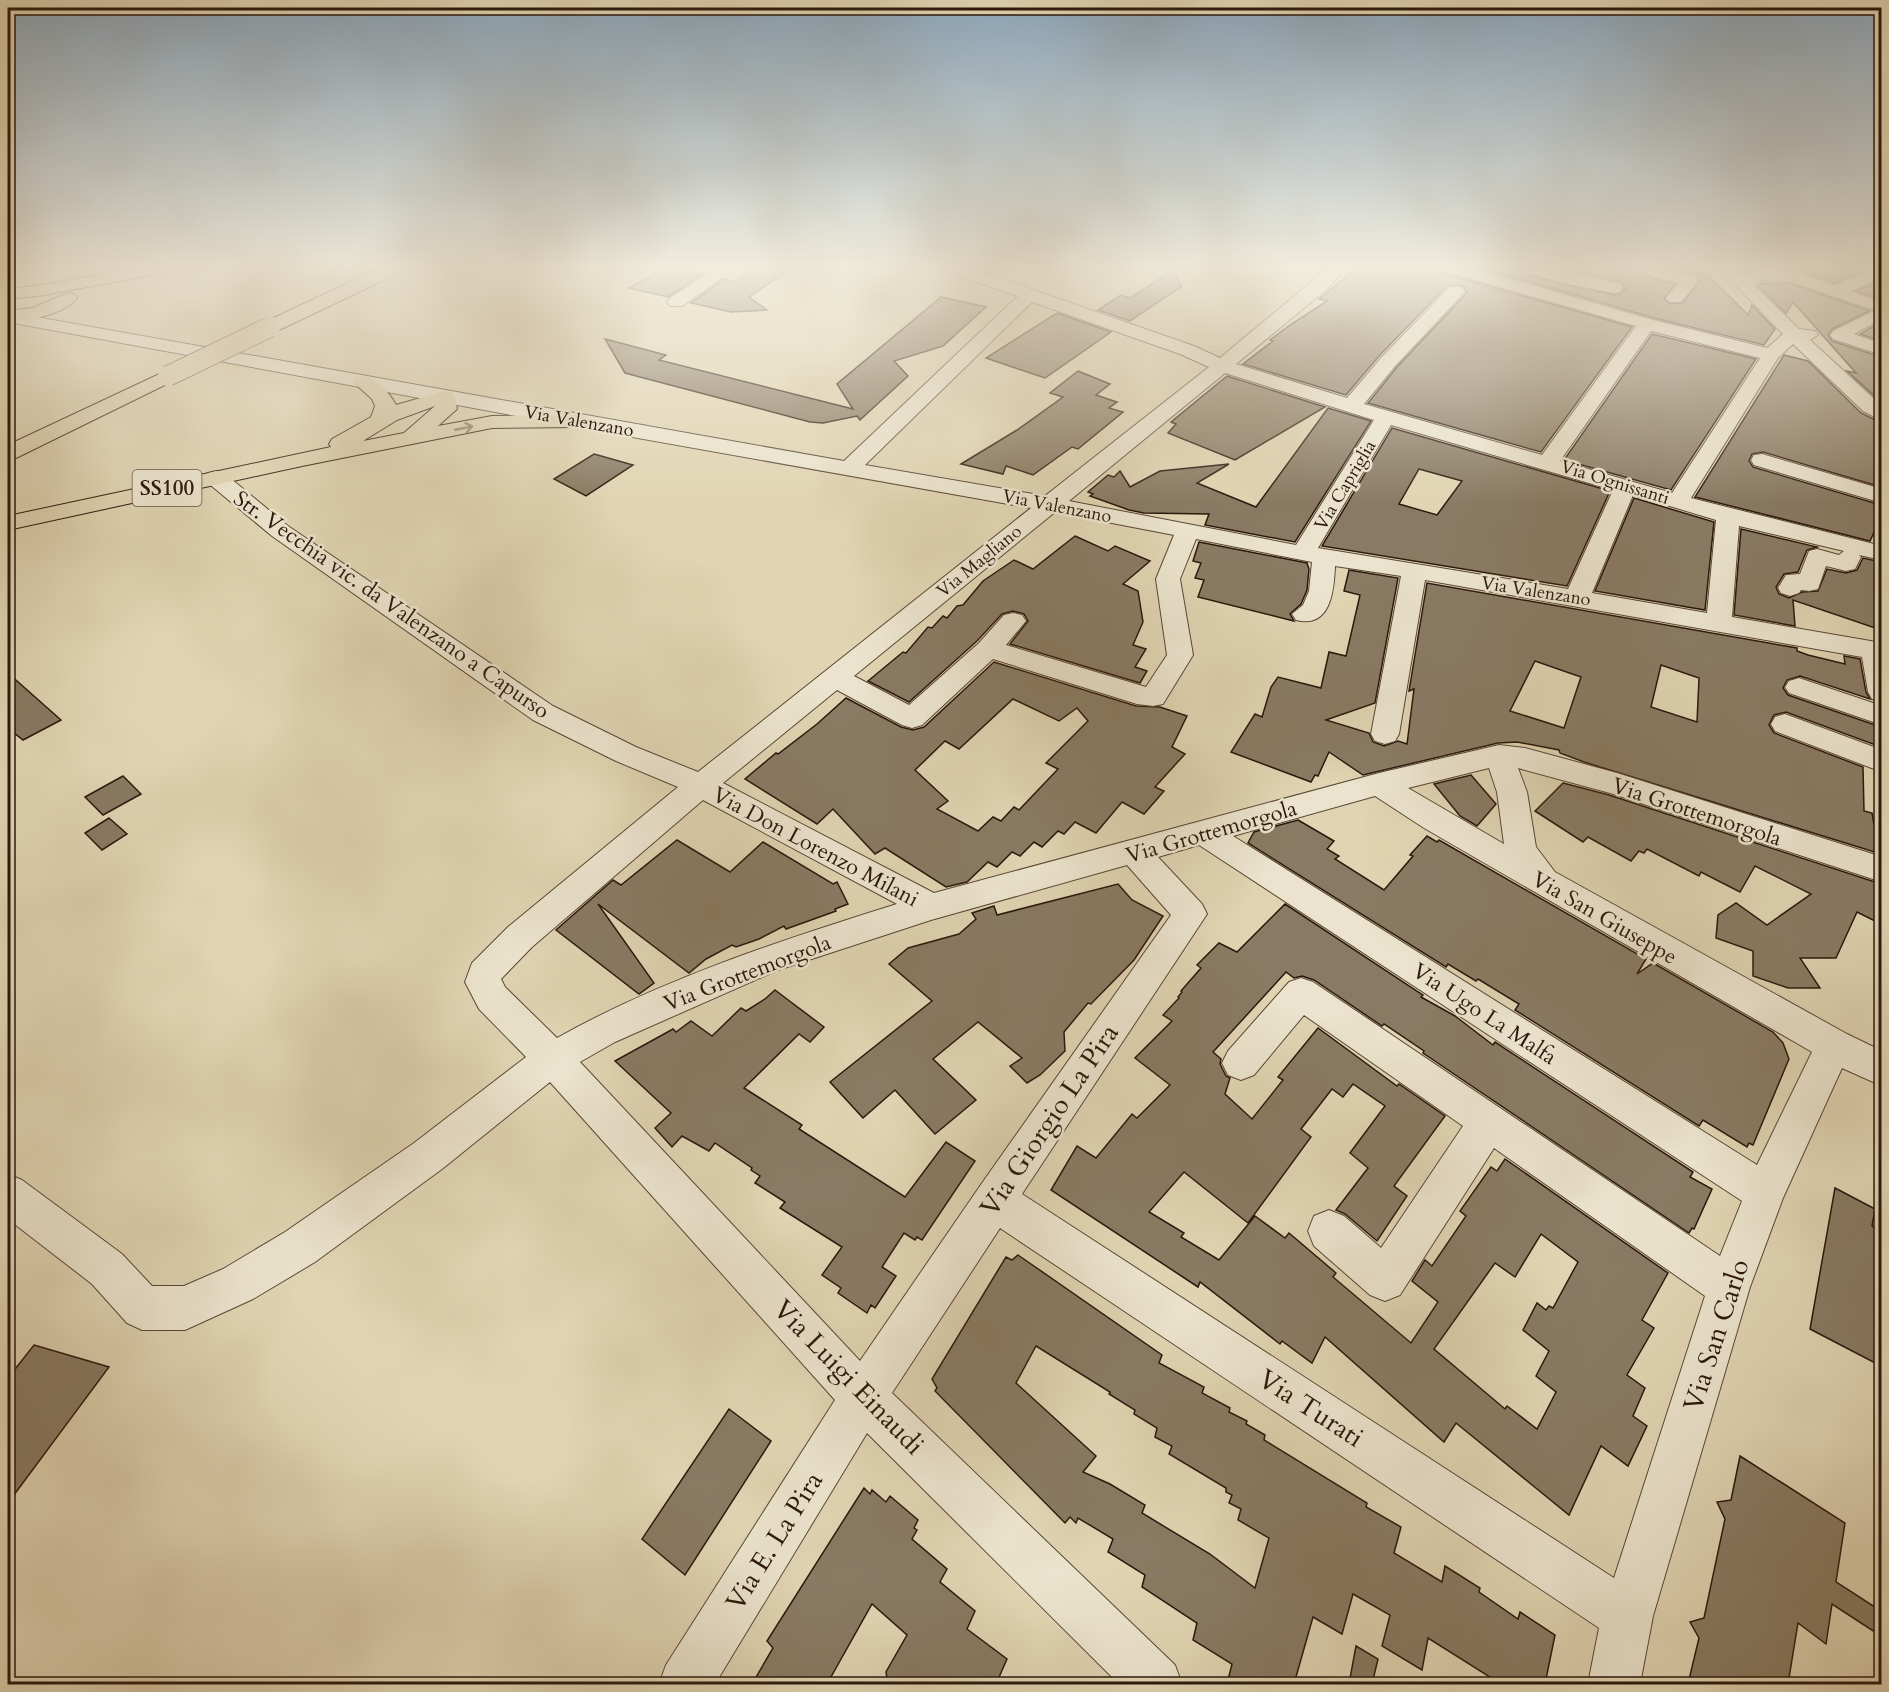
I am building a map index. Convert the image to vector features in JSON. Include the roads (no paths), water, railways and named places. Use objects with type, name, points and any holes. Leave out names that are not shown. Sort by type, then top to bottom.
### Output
[{"type":"main road","points":[[8,439],[161,373],[217,346]]},
{"type":"main road","points":[[8,462],[161,373]]},
{"type":"main road","points":[[363,382],[381,396],[386,406],[380,420]]},
{"type":"main road","name":"SS100","points":[[303,459],[361,433],[380,420],[422,402],[445,396],[446,409],[406,439]]},
{"type":"main road","points":[[8,453],[118,400]]},
{"type":"main road","name":"SS100","points":[[8,523],[303,459],[492,422],[576,421]]},
{"type":"main road","points":[[8,517],[32,518]]},
{"type":"street","name":"Via Valenzano","points":[[172,346],[576,421],[1050,504],[1314,555],[1877,651]]},
{"type":"street","points":[[850,468],[976,346]]},
{"type":"street","name":"Via Ognissanti","points":[[1175,346],[1222,366],[1386,417],[1548,462],[1677,502],[1881,553]]},
{"type":"street","name":"Via Magliano","points":[[701,785],[1246,346]]},
{"type":"street","points":[[1351,406],[1403,346]]},
{"type":"street","points":[[1548,462],[1631,346]]},
{"type":"street","points":[[1735,346],[1771,355]]},
{"type":"street","points":[[1677,502],[1771,355],[1785,346]]},
{"type":"street","points":[[1812,346],[1870,407],[1881,415]]},
{"type":"street","name":"Via Capriglia","points":[[1314,555],[1386,417]]},
{"type":"street","points":[[1762,460],[1881,496]]},
{"type":"street","name":"Str. Vecchia vic. da Valenzano a Capurso","points":[[216,478],[280,531],[543,713],[626,754],[701,785]]},
{"type":"street","points":[[1576,598],[1626,485]]},
{"type":"street","points":[[1719,624],[1728,516]]},
{"type":"street","points":[[988,649],[1028,658],[1137,695],[1153,697],[1180,655],[1168,579],[1187,531]]},
{"type":"street","points":[[1790,588],[1795,580],[1809,584],[1817,556],[1846,564],[1853,545]]},
{"type":"street","points":[[1305,614],[1314,609],[1321,591],[1314,555]]},
{"type":"street","points":[[1385,734],[1414,572]]},
{"type":"street","points":[[835,678],[912,718],[988,649],[1013,621]]},
{"type":"street","points":[[1877,651],[1881,692]]},
{"type":"street","points":[[1799,687],[1881,716]]},
{"type":"street","points":[[1785,724],[1881,762]]},
{"type":"street","points":[[1499,755],[1512,792],[1521,850],[1545,883]]},
{"type":"street","name":"Via Grottemorgola","points":[[8,1194],[107,1269],[142,1308],[185,1308],[238,1284],[300,1247],[428,1156],[508,1091],[554,1059],[602,1031],[768,959],[931,907],[1379,784],[1499,755],[1525,758],[1617,784],[1881,870]]},
{"type":"street","name":"Via San Giuseppe","points":[[1379,784],[1435,820],[1834,1046]]},
{"type":"street","name":"Via Don Lorenzo Milani","points":[[701,785],[931,907]]},
{"type":"street","name":"Via Luigi Einaudi","points":[[701,785],[520,937],[484,974],[483,982],[492,998],[554,1059],[863,1397],[1156,1684]]},
{"type":"street","name":"Via Ugo La Malfa","points":[[1204,833],[1765,1193]]},
{"type":"street","name":"Via Giorgio La Pira","points":[[863,1397],[994,1200],[1190,914],[1134,852]]},
{"type":"street","points":[[1241,1064],[1301,993],[1729,1287]]},
{"type":"street","points":[[1834,1046],[1881,1069]]},
{"type":"street","name":"Via San Carlo","points":[[1614,1684],[1627,1616],[1729,1287],[1765,1193],[1834,1046]]},
{"type":"street","points":[[1329,1231],[1384,1280],[1488,1123]]},
{"type":"street","name":"Via Turati","points":[[994,1200],[1627,1616]]},
{"type":"street","name":"Via E. La Pira","points":[[685,1684],[863,1397]]}]
